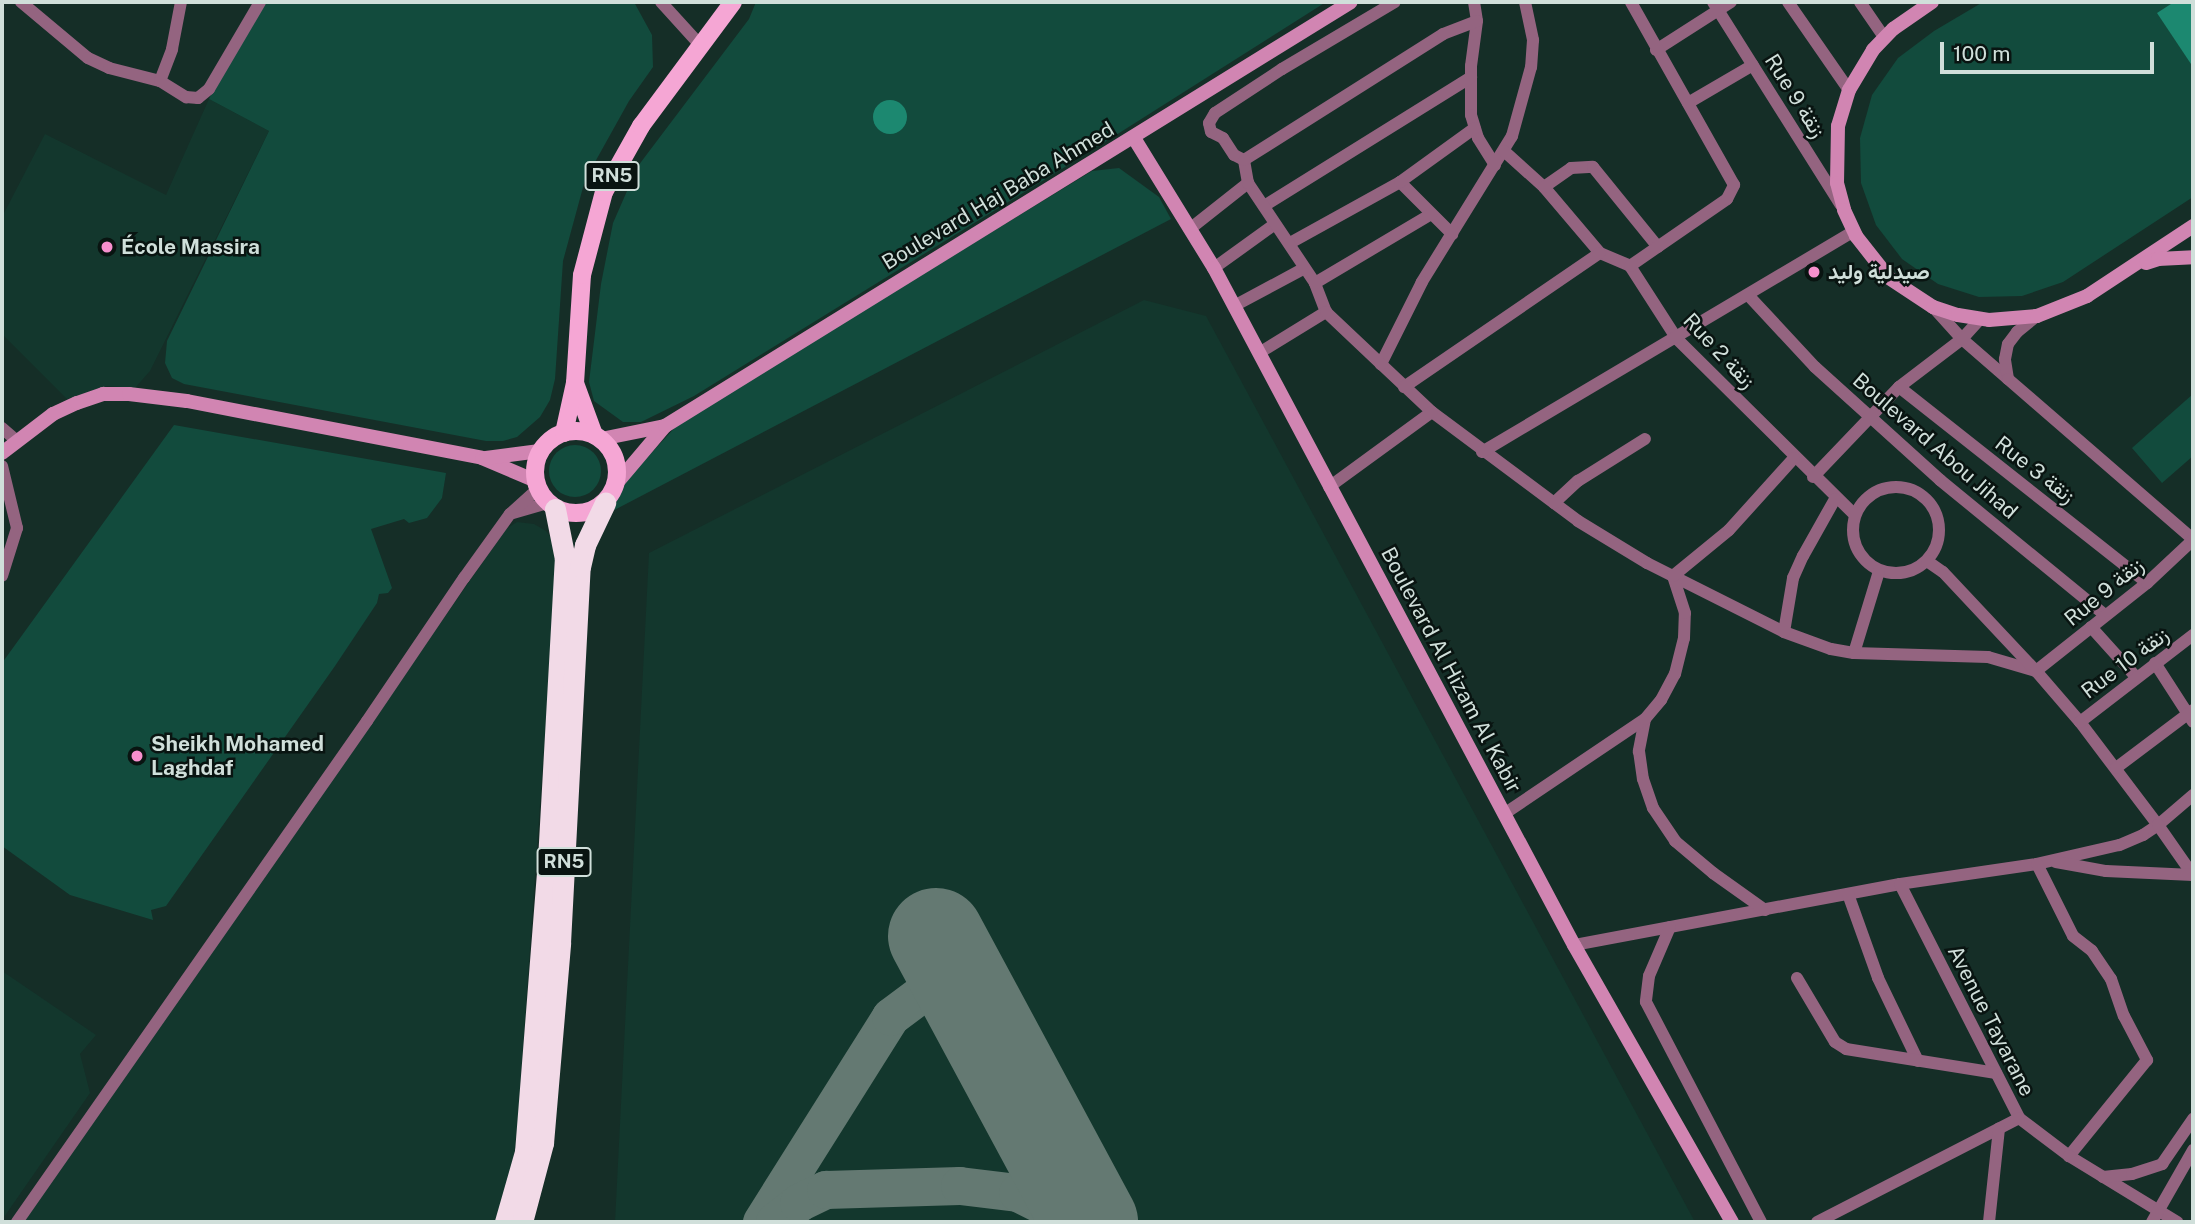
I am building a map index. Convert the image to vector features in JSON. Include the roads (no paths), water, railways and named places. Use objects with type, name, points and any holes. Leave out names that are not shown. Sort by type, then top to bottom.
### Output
[{"type":"highway","name":"RN5","points":[[505,1222],[525,1152],[548,860],[565,559],[544,495]]},
{"type":"highway","name":"RN5","points":[[522,1222],[542,1143],[558,970],[580,567],[585,545],[604,503]]},
{"type":"main road","name":"RN5","points":[[564,433],[575,383],[582,275],[604,192],[641,126],[733,2]]},
{"type":"main road","name":"Boulevard Haj Baba Ahmed","points":[[665,426],[1351,2]]},
{"type":"main road","points":[[1932,2],[1884,37],[1857,73],[1838,126],[1835,154],[1837,183],[1844,210],[1855,234],[1889,278],[1933,307],[1979,320],[2038,316],[2063,308],[2193,226]]},
{"type":"main road","name":"Boulevard Al Hizam Al Kabir","points":[[1134,138],[1214,268],[1574,946],[1732,1222]]},
{"type":"main road","points":[[2122,273],[2158,259],[2193,257]]},
{"type":"main road","name":"RN5","points":[[575,383],[598,437],[615,459],[616,484],[604,503]]},
{"type":"main road","points":[[2,453],[53,414],[77,402],[103,394],[129,394],[187,401],[482,458],[540,452],[551,440],[574,431],[598,437],[665,426]]},
{"type":"main road","points":[[616,484],[665,426]]},
{"type":"main road","name":"RN5","points":[[540,452],[536,461],[544,495]]},
{"type":"main road","points":[[482,458],[581,514],[604,503]]},
{"type":"street","points":[[20,2],[88,58],[110,68],[160,81],[186,97],[198,98],[209,89],[260,2]]},
{"type":"street","points":[[160,81],[172,49],[181,2]]},
{"type":"street","points":[[660,2],[702,47]]},
{"type":"street","points":[[1244,160],[1234,155],[1223,138],[1211,132],[1209,123],[1215,113],[1282,69],[1395,2]]},
{"type":"street","points":[[1474,2],[1477,21],[1471,77],[1471,115],[1495,165]]},
{"type":"street","points":[[1381,364],[1422,282],[1512,136],[1531,67],[1533,40],[1525,2]]},
{"type":"street","points":[[1504,150],[1544,187],[1600,253],[1630,266],[1727,199],[1734,185],[1728,169],[1656,50],[1631,2]]},
{"type":"street","points":[[1656,50],[1715,6],[1731,2]]},
{"type":"street","points":[[1788,2],[1849,90]]},
{"type":"street","points":[[1860,2],[1884,37]]},
{"type":"street","name":"Rue 9 زنقة","points":[[1715,6],[1844,210]]},
{"type":"street","points":[[1244,160],[1443,34],[1477,21]]},
{"type":"street","points":[[1688,103],[1753,65]]},
{"type":"street","points":[[1264,206],[1471,77]]},
{"type":"street","points":[[1290,243],[1400,182],[1475,128]]},
{"type":"street","points":[[1244,160],[1248,183],[1290,243],[1303,269],[1315,283],[1326,312],[1432,412],[1482,452],[1590,528],[1673,576],[1784,632],[1831,649],[1854,653],[1988,657],[2036,671]]},
{"type":"street","points":[[1544,187],[1572,168],[1594,167],[1658,247]]},
{"type":"street","points":[[1400,182],[1452,234]]},
{"type":"street","points":[[1191,228],[1248,183]]},
{"type":"street","points":[[1315,283],[1431,214]]},
{"type":"street","points":[[1214,268],[1275,224]]},
{"type":"street","points":[[1482,452],[1855,234]]},
{"type":"street","points":[[1404,387],[1600,253]]},
{"type":"street","name":"Rue 2 زنقة","points":[[1630,266],[1677,339],[1855,516]]},
{"type":"street","points":[[1234,306],[1303,269]]},
{"type":"street","name":"Boulevard Abou Jihad","points":[[1748,295],[1815,367],[1873,416],[1940,480],[2105,615]]},
{"type":"street","points":[[1933,307],[1962,339],[2193,540]]},
{"type":"street","points":[[1259,353],[1326,312]]},
{"type":"street","points":[[2008,379],[2005,359],[2008,344],[2038,316]]},
{"type":"street","points":[[1813,477],[1899,387],[1962,339],[1979,320]]},
{"type":"street","name":"Rue 3 زنقة","points":[[1899,387],[2147,583]]},
{"type":"street","points":[[1329,487],[1432,412]]},
{"type":"street","points":[[2,428],[16,440]]},
{"type":"street","points":[[1554,503],[1578,481],[1646,439]]},
{"type":"street","points":[[1673,576],[1729,530],[1794,457]]},
{"type":"street","points":[[2,466],[17,528],[2,576]]},
{"type":"street","points":[[1926,499],[1940,480]]},
{"type":"street","points":[[1904,488],[1926,499],[1934,510],[1939,537],[1927,561],[1904,573],[1879,571],[1859,554],[1852,528],[1861,505],[1880,490],[1904,488]]},
{"type":"street","points":[[17,1222],[510,514],[544,495]]},
{"type":"street","points":[[1784,632],[1793,578],[1802,555],[1835,499]]},
{"type":"street","points":[[2,538],[17,528]]},
{"type":"street","name":"Rue 9 زنقة","points":[[2036,671],[2147,583],[2193,540]]},
{"type":"street","points":[[1927,561],[1943,572],[2080,722],[2193,875]]},
{"type":"street","points":[[1854,653],[1879,571]]},
{"type":"street","points":[[1504,814],[1645,719],[1661,700],[1675,674],[1684,638],[1685,613],[1673,576]]},
{"type":"street","points":[[2091,628],[2136,677]]},
{"type":"street","name":"Rue 10 زنقة","points":[[2080,722],[2193,635]]},
{"type":"street","points":[[2116,768],[2192,715],[2155,663]]},
{"type":"street","points":[[1645,719],[1639,751],[1643,779],[1653,808],[1675,841],[1713,873],[1765,910]]},
{"type":"street","points":[[1574,946],[1900,884],[2043,862],[2119,845],[2158,825],[2193,795]]},
{"type":"street","points":[[2043,862],[2106,871],[2193,875]]},
{"type":"street","points":[[2043,862],[2073,936],[2092,951],[2111,979],[2124,1016],[2147,1060],[2069,1156]]},
{"type":"street","name":"Avenue Tayarane","points":[[1900,884],[2019,1118],[2155,1217],[2177,1222]]},
{"type":"street","points":[[1848,894],[1878,978],[1917,1060]]},
{"type":"street","points":[[1670,927],[1649,976],[1646,1002],[1761,1222]]},
{"type":"street","points":[[1797,978],[1835,1042],[1846,1049],[1996,1073]]},
{"type":"street","points":[[1817,1222],[2019,1118]]},
{"type":"street","points":[[2103,1177],[2132,1174],[2162,1164],[2193,1119]]},
{"type":"street","points":[[1989,1222],[1999,1129]]},
{"type":"street","points":[[2155,1217],[2193,1150]]},
{"type":"place","name":"École Massira","points":[[107,247]]},
{"type":"place","name":"صيدلية وليد","points":[[1814,272]]},
{"type":"place","name":"Sheikh Mohamed Laghdaf","points":[[137,756]]}]
